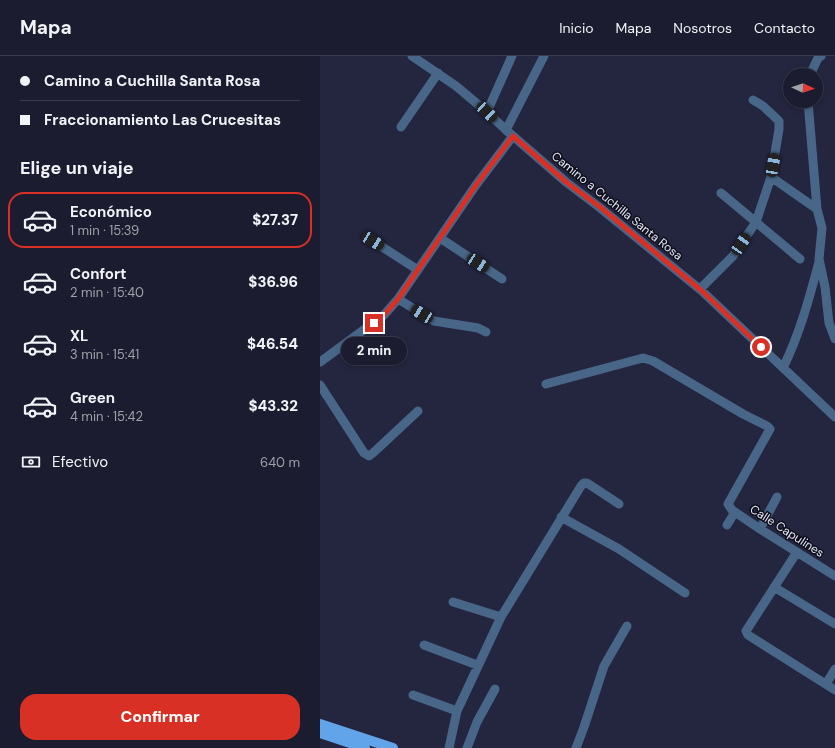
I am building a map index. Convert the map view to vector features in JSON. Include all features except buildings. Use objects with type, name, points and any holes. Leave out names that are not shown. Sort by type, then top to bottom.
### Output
[{"type":"main road","points":[[320,724],[354,740],[365,748]]},
{"type":"main road","points":[[320,733],[393,748]]},
{"type":"street","name":"Camino a Cuchilla Santa Rosa","points":[[412,56],[438,73],[487,112],[566,182],[600,207],[700,289],[835,418]]},
{"type":"street","points":[[487,112],[512,56]]},
{"type":"street","points":[[320,362],[384,315],[398,299],[476,185],[509,133],[544,56]]},
{"type":"street","points":[[812,68],[816,57]]},
{"type":"street","points":[[401,127],[438,73]]},
{"type":"street","points":[[700,289],[733,256],[756,222],[771,177],[780,124],[776,117],[753,100]]},
{"type":"street","points":[[783,368],[792,350],[806,310],[819,259],[822,228],[817,209],[809,108]]},
{"type":"street","points":[[771,177],[817,209]]},
{"type":"street","points":[[721,193],[800,259]]},
{"type":"street","points":[[440,238],[502,280]]},
{"type":"street","points":[[373,241],[418,270]]},
{"type":"street","points":[[819,259],[825,287],[829,323],[835,339]]},
{"type":"street","points":[[398,299],[434,321],[478,328],[486,332]]},
{"type":"street","name":"Calle Capulines","points":[[546,384],[643,358],[653,361],[770,429],[728,504],[735,512],[760,529],[835,576]]},
{"type":"street","points":[[320,385],[364,453],[369,456],[418,412]]},
{"type":"street","points":[[449,748],[457,711],[501,617],[561,517],[584,483],[587,483],[619,504]]},
{"type":"street","points":[[760,529],[777,497]]},
{"type":"street","points":[[727,525],[735,512]]},
{"type":"street","points":[[561,517],[619,550],[685,593]]},
{"type":"street","points":[[796,552],[746,631],[748,635],[835,690]]},
{"type":"street","points":[[774,587],[835,624]]},
{"type":"street","points":[[453,602],[501,617]]},
{"type":"street","points":[[576,748],[604,666],[627,626]]},
{"type":"street","points":[[424,645],[478,665]]},
{"type":"street","points":[[826,684],[835,669]]},
{"type":"street","points":[[467,748],[495,688]]},
{"type":"street","points":[[413,695],[457,711]]},
{"type":"route","points":[[374,323],[384,315],[398,299],[476,185],[513,136],[566,182],[600,207],[702,291],[761,347]]}]
